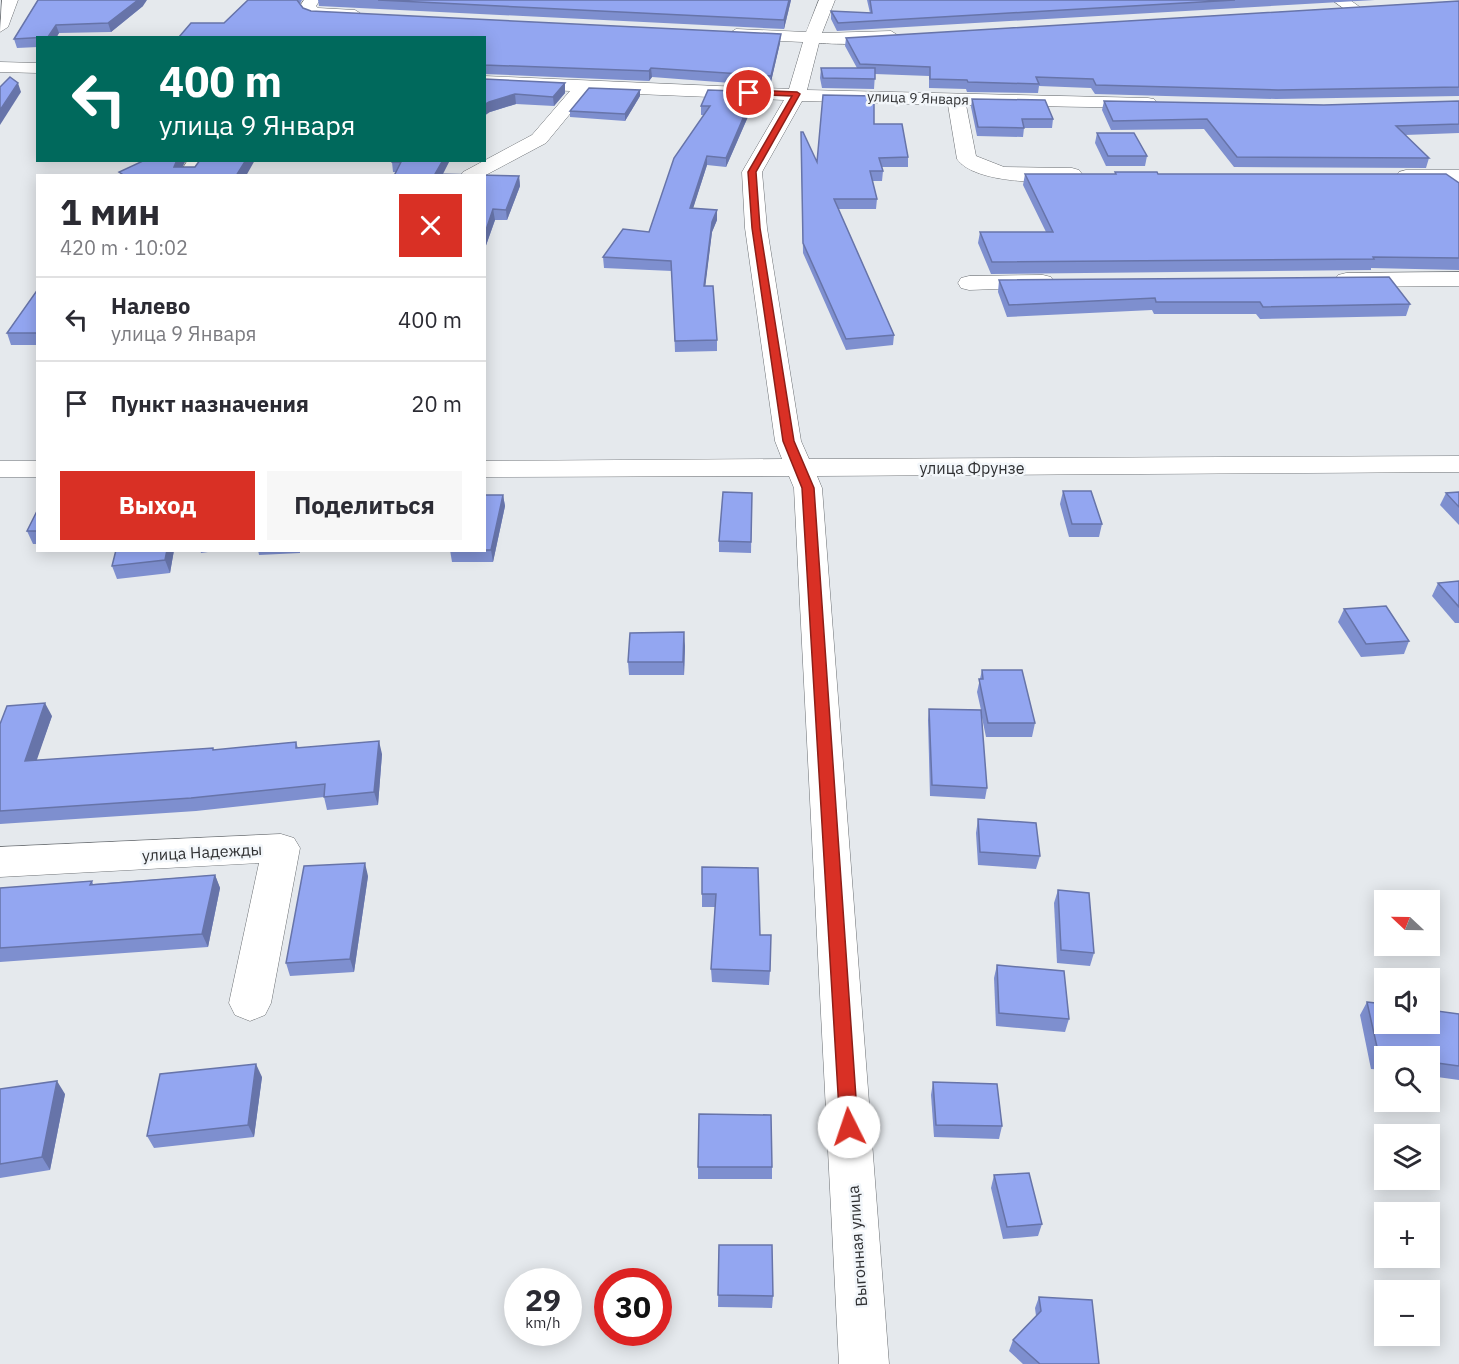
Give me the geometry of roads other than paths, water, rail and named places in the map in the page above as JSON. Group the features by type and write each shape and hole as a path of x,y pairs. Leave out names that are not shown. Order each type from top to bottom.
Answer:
{"street":[{"path":"0,27 10,0"},
{"name":"Выгонная улица","path":"827,0 812,38 797,94 752,172 756,228 789,441 808,488 864,1364"},
{"path":"1335,5 1354,9 1376,7"},
{"path":"313,6 373,16"},
{"path":"1354,9 1381,28"},
{"path":"717,33 844,39 903,35"},
{"path":"0,68 36,68"},
{"name":"улица 9 Января","path":"486,81 584,87 797,94 1172,103"},
{"path":"474,174 540,140 584,87"},
{"path":"956,99 967,159 982,169 1007,174 1090,174"},
{"path":"1388,176 1459,176"},
{"path":"1328,280 1459,279"},
{"path":"969,283 1065,282"},
{"name":"улица Фрунзе","path":"486,469 1459,464"},
{"path":"0,469 36,469"},
{"name":"улица Надежды","path":"0,862 281,848 250,1004"}]}
